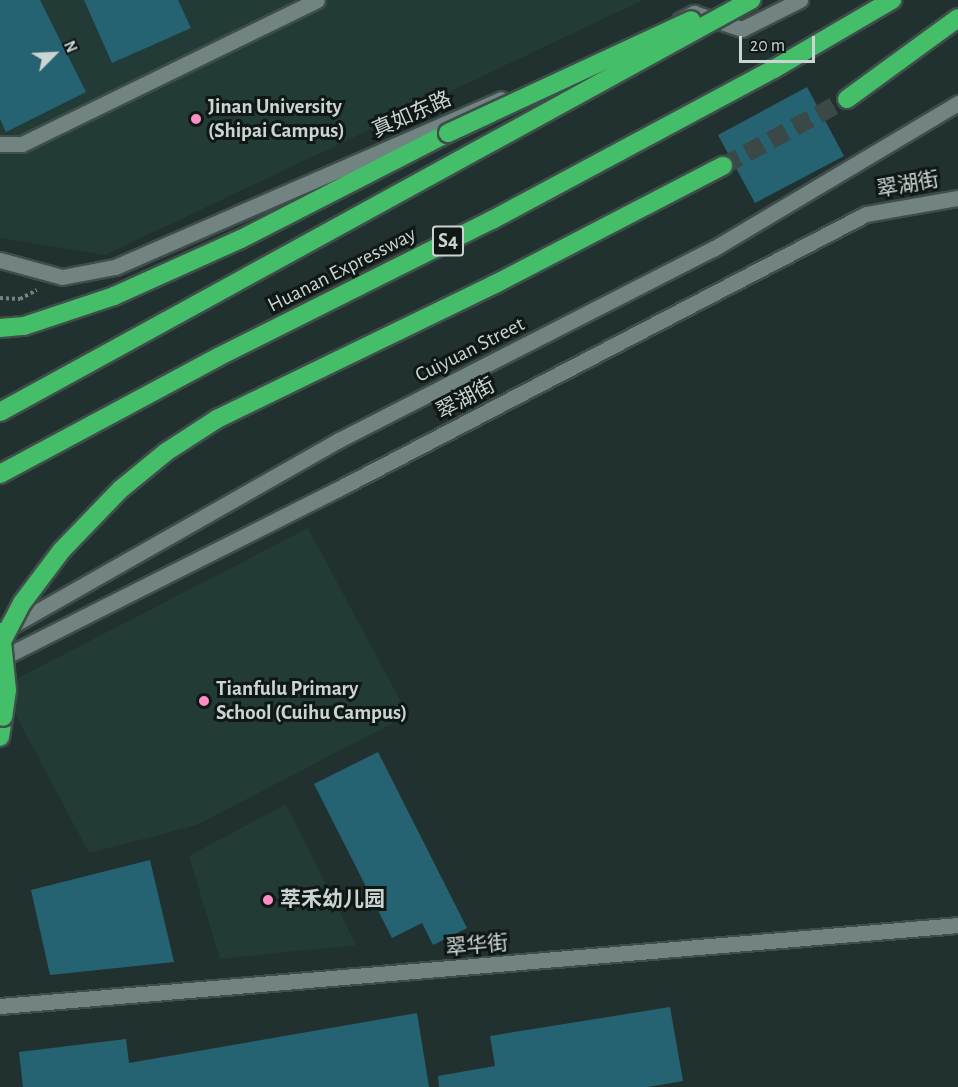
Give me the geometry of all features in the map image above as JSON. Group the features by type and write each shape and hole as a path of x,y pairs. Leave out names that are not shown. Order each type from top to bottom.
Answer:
{"highway":[{"path":"0,328 56,316 114,296 241,239 520,98 733,0"},
{"name":"Huanan Expressway","path":"0,412 751,0"},
{"name":"Huanan Expressway","path":"0,474 218,357 502,214 774,69 892,0"},
{"path":"847,99 958,18"},
{"path":"0,645 21,603 62,550 121,489 166,452 217,419 495,284 723,166"},
{"path":"0,631 7,690 0,737"}],"street":[{"path":"0,144 22,144 317,0"},
{"name":"真如东路","path":"0,260 62,278 115,267 692,7 742,29 800,0"},
{"name":"Cuiyuan Street","path":"0,631 339,440 713,249 958,103"},
{"name":"翠湖街","path":"0,658 327,494 867,213 958,198"},
{"name":"翠华街","path":"0,1006 958,925"}],"shaded area":[{"name":"Jinan University (Shipai Campus)","path":"0,0 643,0 105,255 0,238"},
{"name":"Tianfulu Primary School (Cuihu Campus)","path":"308,528 408,715 197,825 89,853 1,687"},
{"name":"萃禾幼儿园","path":"286,804 356,945 220,959 189,856"}],"building":[{"path":"0,0 40,0 86,92 6,132 0,119"},
{"path":"84,0 178,0 191,28 112,63"},
{"path":"807,87 844,156 755,203 718,135"},
{"path":"378,752 467,928 433,945 422,923 392,938 314,784"},
{"path":"150,860 174,962 50,975 31,890"},
{"path":"670,1007 683,1081 648,1087 439,1087 438,1076 495,1066 490,1036"},
{"path":"417,1013 429,1087 23,1087 19,1052 126,1039 129,1063"}],"tunnel":[{"path":"723,166 847,99"}],"place":[{"name":"Jinan University (Shipai Campus)","path":"196,119"},
{"name":"Tianfulu Primary School (Cuihu Campus)","path":"204,701"},
{"name":"萃禾幼儿园","path":"268,900"}]}
